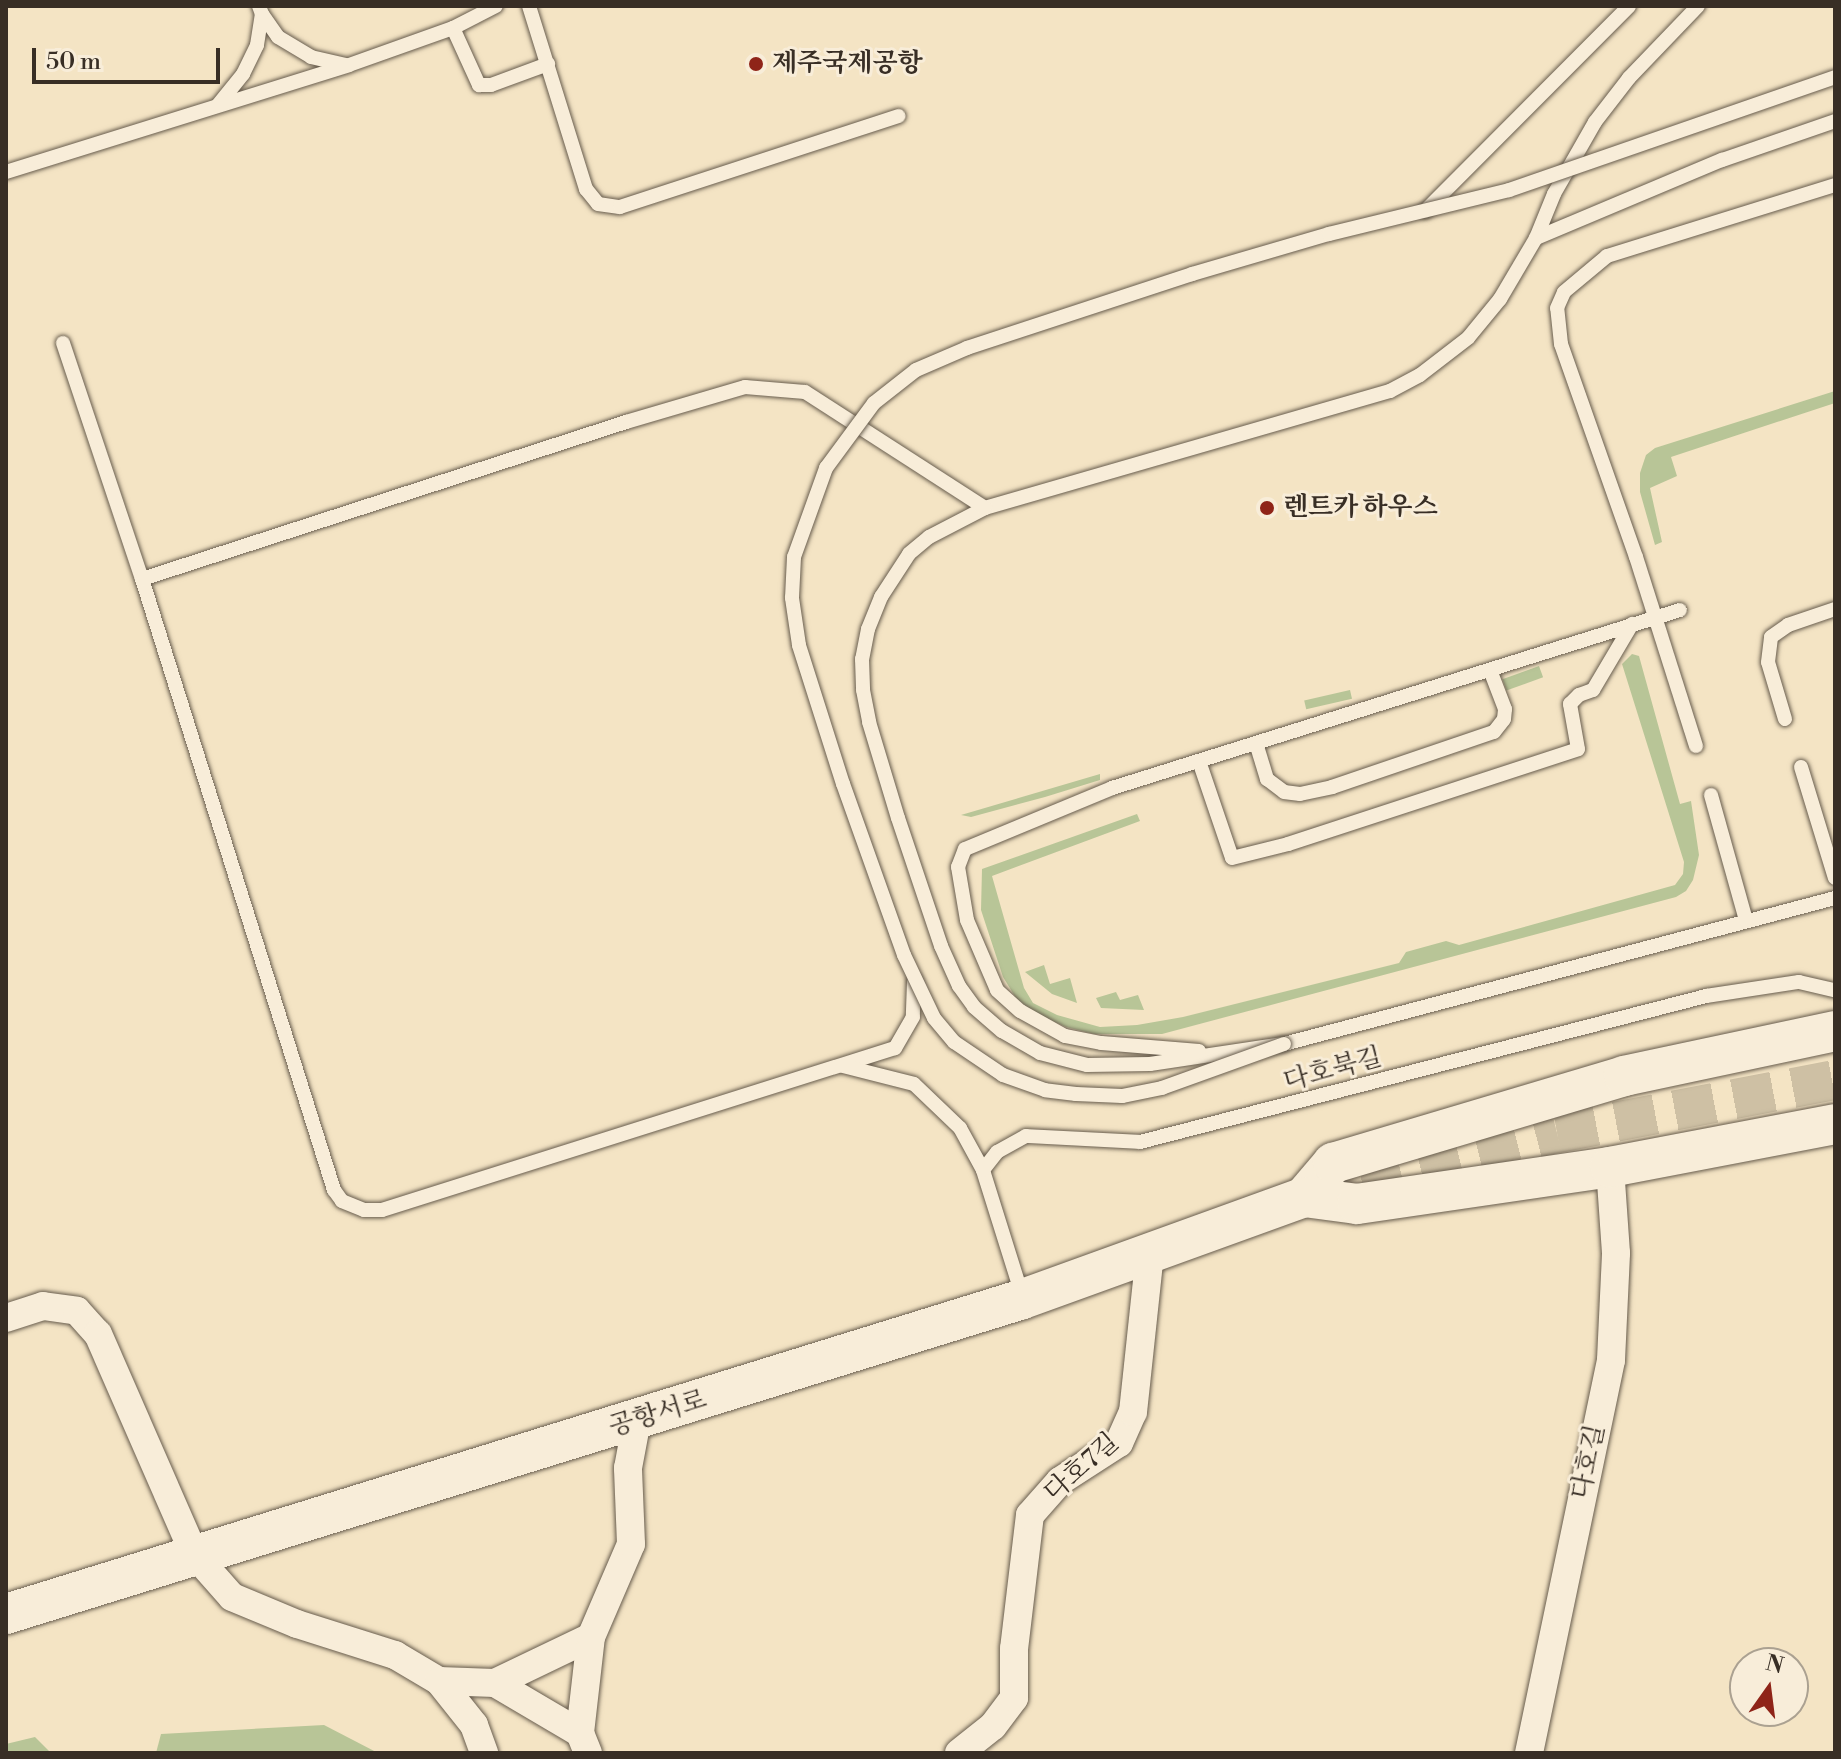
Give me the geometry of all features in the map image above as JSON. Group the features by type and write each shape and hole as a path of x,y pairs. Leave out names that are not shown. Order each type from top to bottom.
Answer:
{"street":[{"path":"1304,1197 1333,1163 1624,1076 1835,1031"},
{"path":"1304,1197 1357,1204 1610,1167 1835,1124"},
{"name":"다호길","path":"1529,1753 1611,1360 1616,1253 1610,1167"},
{"name":"공항서로","path":"6,1614 1023,1299 1304,1197"},
{"name":"다호7길","path":"959,1753 993,1726 1014,1698 1014,1649 1030,1515 1060,1481 1119,1443 1133,1412 1150,1253"},
{"path":"6,1318 43,1306 77,1311 98,1334 194,1554 232,1597 297,1624 395,1655 439,1681 474,1725 484,1753"},
{"path":"584,1743 591,1637 631,1544 628,1468 637,1420"},
{"path":"439,1681 495,1683 591,1637"},
{"path":"495,1683 584,1743"}],"lane":[{"path":"6,172 349,65 453,28 496,6"},
{"path":"529,6 586,189 598,204 620,207 898,116"},
{"path":"1425,211 1629,6"},
{"path":"1284,1044 1150,1064 1087,1065 1040,1053 1002,1031 974,1007 959,986 941,946 869,722 862,659 877,607 902,563 929,537 985,508 1390,391 1420,375 1468,338 1500,299 1536,238 1554,194 1595,122 1629,78 1698,6"},
{"path":"260,10 278,37 311,57 349,65"},
{"path":"218,106 243,74 257,45 260,10"},
{"path":"453,28 479,85 491,85 548,64"},
{"path":"1835,77 1509,190 1329,234 1192,274 929,364 874,403 826,468 794,557 792,598 799,645 843,784 914,982 934,1018 954,1042 1003,1075 1045,1090 1122,1096 1162,1088 1284,1044 1835,898"},
{"path":"1536,238 1722,160 1835,121"},
{"path":"1696,746 1561,344 1556,316 1559,300 1577,279 1607,256 1835,185"},
{"path":"63,343 142,579 334,1190 342,1201 364,1210 382,1210 895,1048 913,1017 914,982"},
{"path":"142,579 626,422 745,387 805,392 985,508"},
{"path":"1785,719 1768,662 1771,637 1788,625 1835,609"},
{"path":"1223,1053 1101,1043 1065,1036 1020,1011 997,990 967,920 959,878 961,857 975,842 1112,788 1680,610"},
{"path":"1199,761 1232,858 1288,844 1578,749 1569,715 1570,704 1579,695 1593,690 1632,624"},
{"path":"1256,743 1267,779 1284,792 1300,794 1332,787 1494,732 1504,719 1505,709 1490,670"},
{"path":"1801,767 1835,878"},
{"path":"1711,795 1746,920"},
{"name":"다호북길","path":"983,1170 997,1152 1026,1136 1140,1142 1706,996 1799,982 1835,990"},
{"path":"842,1066 914,1084 960,1128 983,1170 1023,1299"}],"green space":[{"path":"1835,391 1835,403 1671,457 1677,476 1650,488 1662,542 1655,545 1640,492 1640,473 1646,455 1655,448"},
{"path":"1632,654 1639,656 1680,804 1691,801 1699,855 1693,880 1686,891 1676,897 1162,1034 1094,1034 1066,1027 1035,1013 1016,998 1003,977 981,910 982,869 1137,814 1140,821 992,876 1024,988 1033,1003 1057,1015 1100,1027 1137,1025 1183,1017 1399,963 1406,952 1446,941 1459,945 1675,885 1683,874 1684,862 1622,664"},
{"path":"1539,666 1543,677 1506,691 1502,679"},
{"path":"1350,690 1352,699 1306,709 1304,701"},
{"path":"1100,774 1100,780 1045,797 971,817 961,815"},
{"path":"1044,965 1050,984 1070,978 1077,1003 1052,994 1025,972"},
{"path":"1116,992 1120,1000 1138,995 1144,1010 1101,1008 1096,998"},
{"path":"324,1725 378,1753 156,1753 161,1734"},
{"path":"35,1737 51,1753 6,1753 6,1744"}],"tunnel":[{"path":"1304,1197 1557,1133 1835,1080"}],"place":[{"name":"제주국제공항","path":"756,64"},
{"name":"렌트카 하우스","path":"1267,508"}]}
